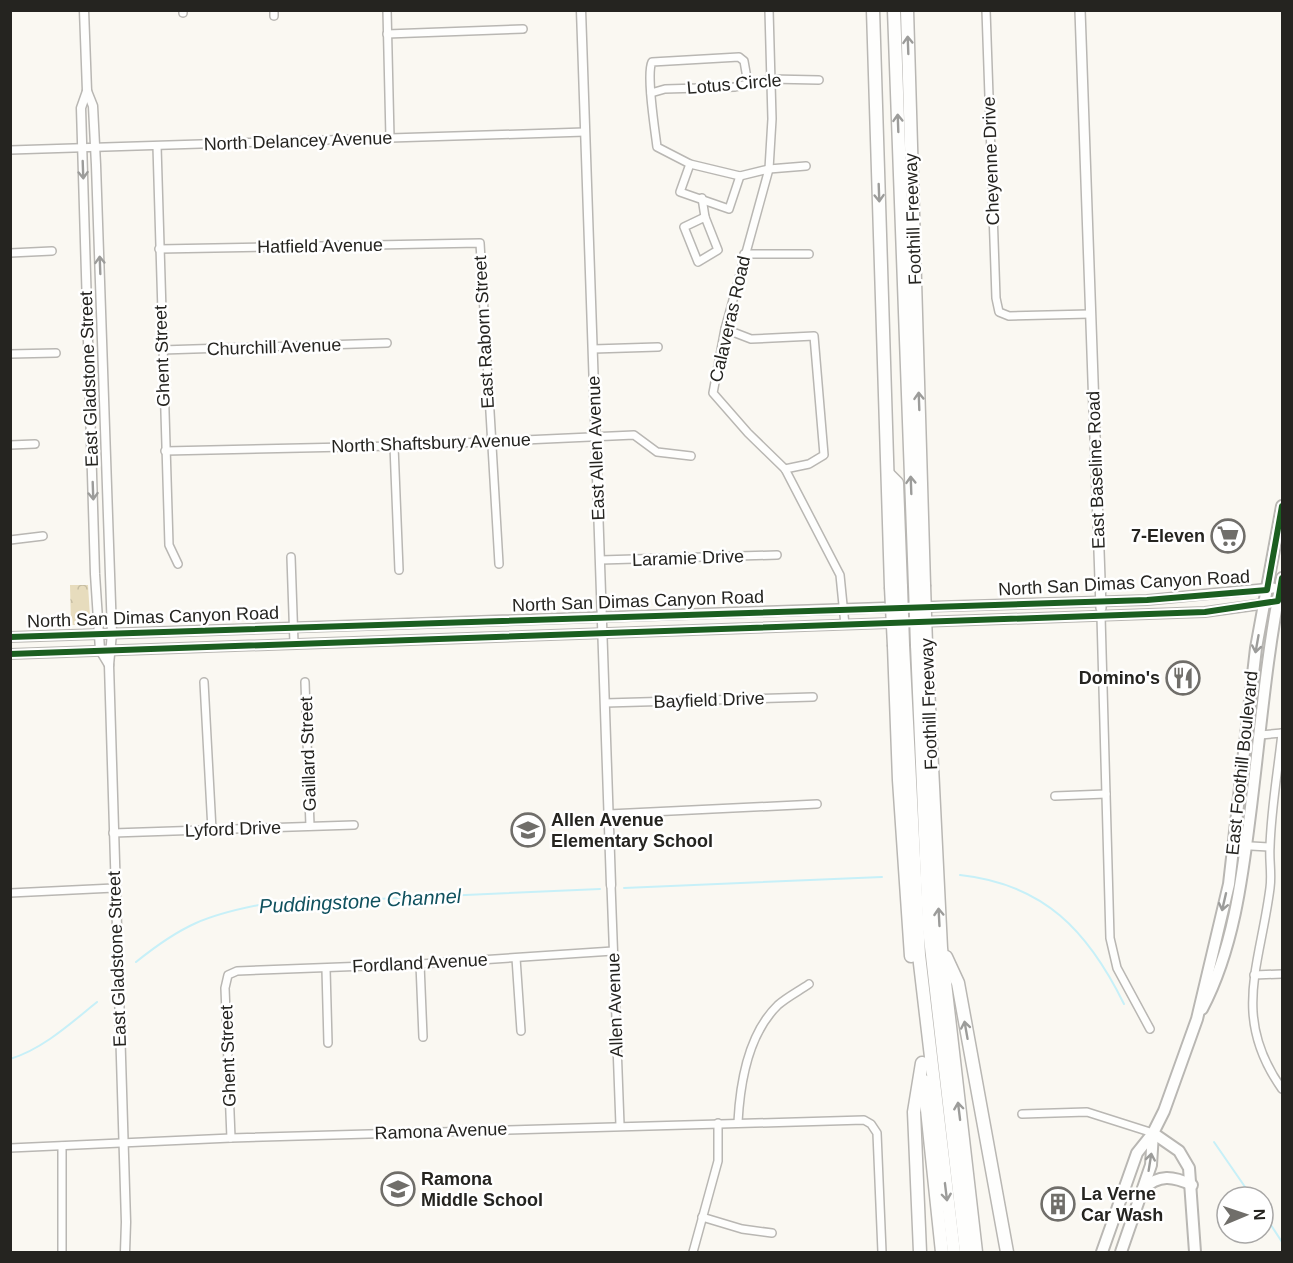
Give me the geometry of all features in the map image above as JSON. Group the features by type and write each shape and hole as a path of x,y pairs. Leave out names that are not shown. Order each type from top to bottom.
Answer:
{"highway":[{"name":"Foothill Freeway","path":"873,10 888,474 896,587 904,776 922,1063 942,1252"},
{"path":"874,30 880,10"},
{"path":"894,10 920,586"},
{"name":"Foothill Freeway","path":"906,10 921,645 930,748 929,827 976,1252"},
{"path":"921,645 921,758 929,827 929,929 940,1042 966,1252"},
{"path":"908,844 954,1252"},
{"path":"941,948 958,983 1007,1252"},
{"path":"920,1252 914,1112 922,1063"}],"main road":[{"name":"East Baseline Road","path":"1080,10 1101,616"},
{"name":"East Foothill Boulevard","path":"1153,1133 1164,1111 1197,1019 1229,884 1248,704 1282,506"},
{"name":"North San Dimas Canyon Road","path":"10,637 1101,602 1191,598 1266,590 1282,583"},
{"name":"East Foothill Boulevard","path":"1197,1019 1215,986 1226,948 1246,846 1282,583"},
{"name":"North San Dimas Canyon Road","path":"10,654 1205,612 1280,601"},
{"path":"1153,1133 1173,1146 1185,1158 1192,1185 1195,1252"},
{"path":"1121,1252 1151,1165 1153,1133"},
{"path":"1102,1252 1137,1153 1153,1133"},
{"path":"1142,1191 1150,1182 1168,1177 1192,1185"}],"street":[{"name":"East Gladstone Street","path":"84,10 87,92 93,106 95,147 112,633 109,665 125,1252"},
{"path":"387,10 390,138"},
{"name":"East Allen Avenue","path":"581,10 611,885"},
{"name":"Calaveras Road","path":"769,10 772,119 769,169 725,329 713,393 748,433 785,469 840,575 845,625"},
{"name":"Cheyenne Drive","path":"986,10 996,298 999,312 1009,316 1090,315"},
{"path":"387,34 523,29"},
{"path":"748,84 744,61 740,57 652,62 649,66 657,147 690,164 740,176 769,169 806,166"},
{"name":"Lotus Circle","path":"651,93 665,89 735,87 770,79 819,80"},
{"name":"East Gladstone Street","path":"87,92 81,108 99,634 100,650 109,665"},
{"name":"North Delancey Avenue","path":"10,150 585,132"},
{"name":"Ghent Street","path":"157,146 169,545 178,564"},
{"path":"690,164 680,192 729,209 740,176"},
{"path":"702,198 705,217 718,250 698,262 684,227 705,217"},
{"name":"Hatfield Avenue","path":"159,249 480,243"},
{"name":"East Raborn Street","path":"480,243 499,564"},
{"path":"10,253 52,251"},
{"path":"744,254 809,254"},
{"path":"725,329 751,339 814,336 824,455 809,464 785,469"},
{"name":"Churchill Avenue","path":"162,350 387,343"},
{"path":"592,349 658,347"},
{"path":"10,354 56,353"},
{"name":"North Shaftsbury Avenue","path":"165,451 394,446 634,435 657,452 692,456"},
{"path":"10,445 34,444"},
{"path":"394,446 399,570"},
{"path":"10,540 43,536"},
{"name":"Laramie Drive","path":"600,560 777,555"},
{"path":"291,557 294,643"},
{"name":"East Baseline Road","path":"1101,616 1112,953 1117,968 1150,1029"},
{"path":"204,682 212,830"},
{"name":"Gaillard Street","path":"305,682 310,826"},
{"name":"Bayfield Drive","path":"605,702 813,697"},
{"path":"1260,735 1282,733 1269,847 1270,887 1254,975 1252,1006 1258,1046 1265,1065 1282,1089"},
{"path":"1055,796 1106,794"},
{"path":"609,814 817,804"},
{"name":"Lyford Drive","path":"113,833 354,825"},
{"path":"1233,845 1269,847"},
{"name":"Allen Avenue","path":"611,885 620,1125"},
{"path":"10,893 114,888"},
{"name":"Fordland Avenue","path":"228,975 237,971 420,964 613,951"},
{"path":"516,958 521,1031"},
{"path":"420,964 423,1037"},
{"path":"326,969 328,1043"},
{"path":"1254,975 1282,974"},
{"name":"Ghent Street","path":"228,975 225,988 231,1138"},
{"path":"738,1122 740,1085 746,1062 761,1030 777,1006 809,984"},
{"path":"1022,1114 1087,1112 1153,1133"},
{"name":"Ramona Avenue","path":"10,1148 231,1138 855,1119 871,1124 877,1133 882,1252"},
{"path":"693,1252 718,1161 718,1123"},
{"path":"62,1146 62,1252"},
{"path":"702,1217 742,1229 772,1233"}],"green space":[{"path":"70,585 88,585 90,617 83,625 71,625"}],"waterway":[{"name":"Puddingstone Channel","path":"960,875 990,880 1016,889 1039,901 1060,916 1095,954 1124,1004"},
{"name":"Puddingstone Channel","path":"624,888 882,877"},
{"name":"Puddingstone Channel","path":"136,962 167,939 196,923 226,912 264,904 600,889"},
{"name":"Puddingstone Channel","path":"10,1059 45,1042 97,1002"},
{"name":"Puddingstone Channel","path":"1214,1142 1244,1185"},
{"name":"Puddingstone Channel","path":"1275,1231 1282,1242"}],"cycle path":[{"path":"10,637 1147,600 1267,590 1282,506"},
{"path":"10,654 1205,612 1278,601 1282,578"}],"place":[{"name":"7-Eleven","path":"1228,536"},
{"name":"Domino's","path":"1183,678"},
{"name":"Allen Avenue Elementary School","path":"528,830"},
{"name":"Ramona Middle School","path":"398,1189"},
{"name":"La Verne Car Wash","path":"1058,1204"}]}
